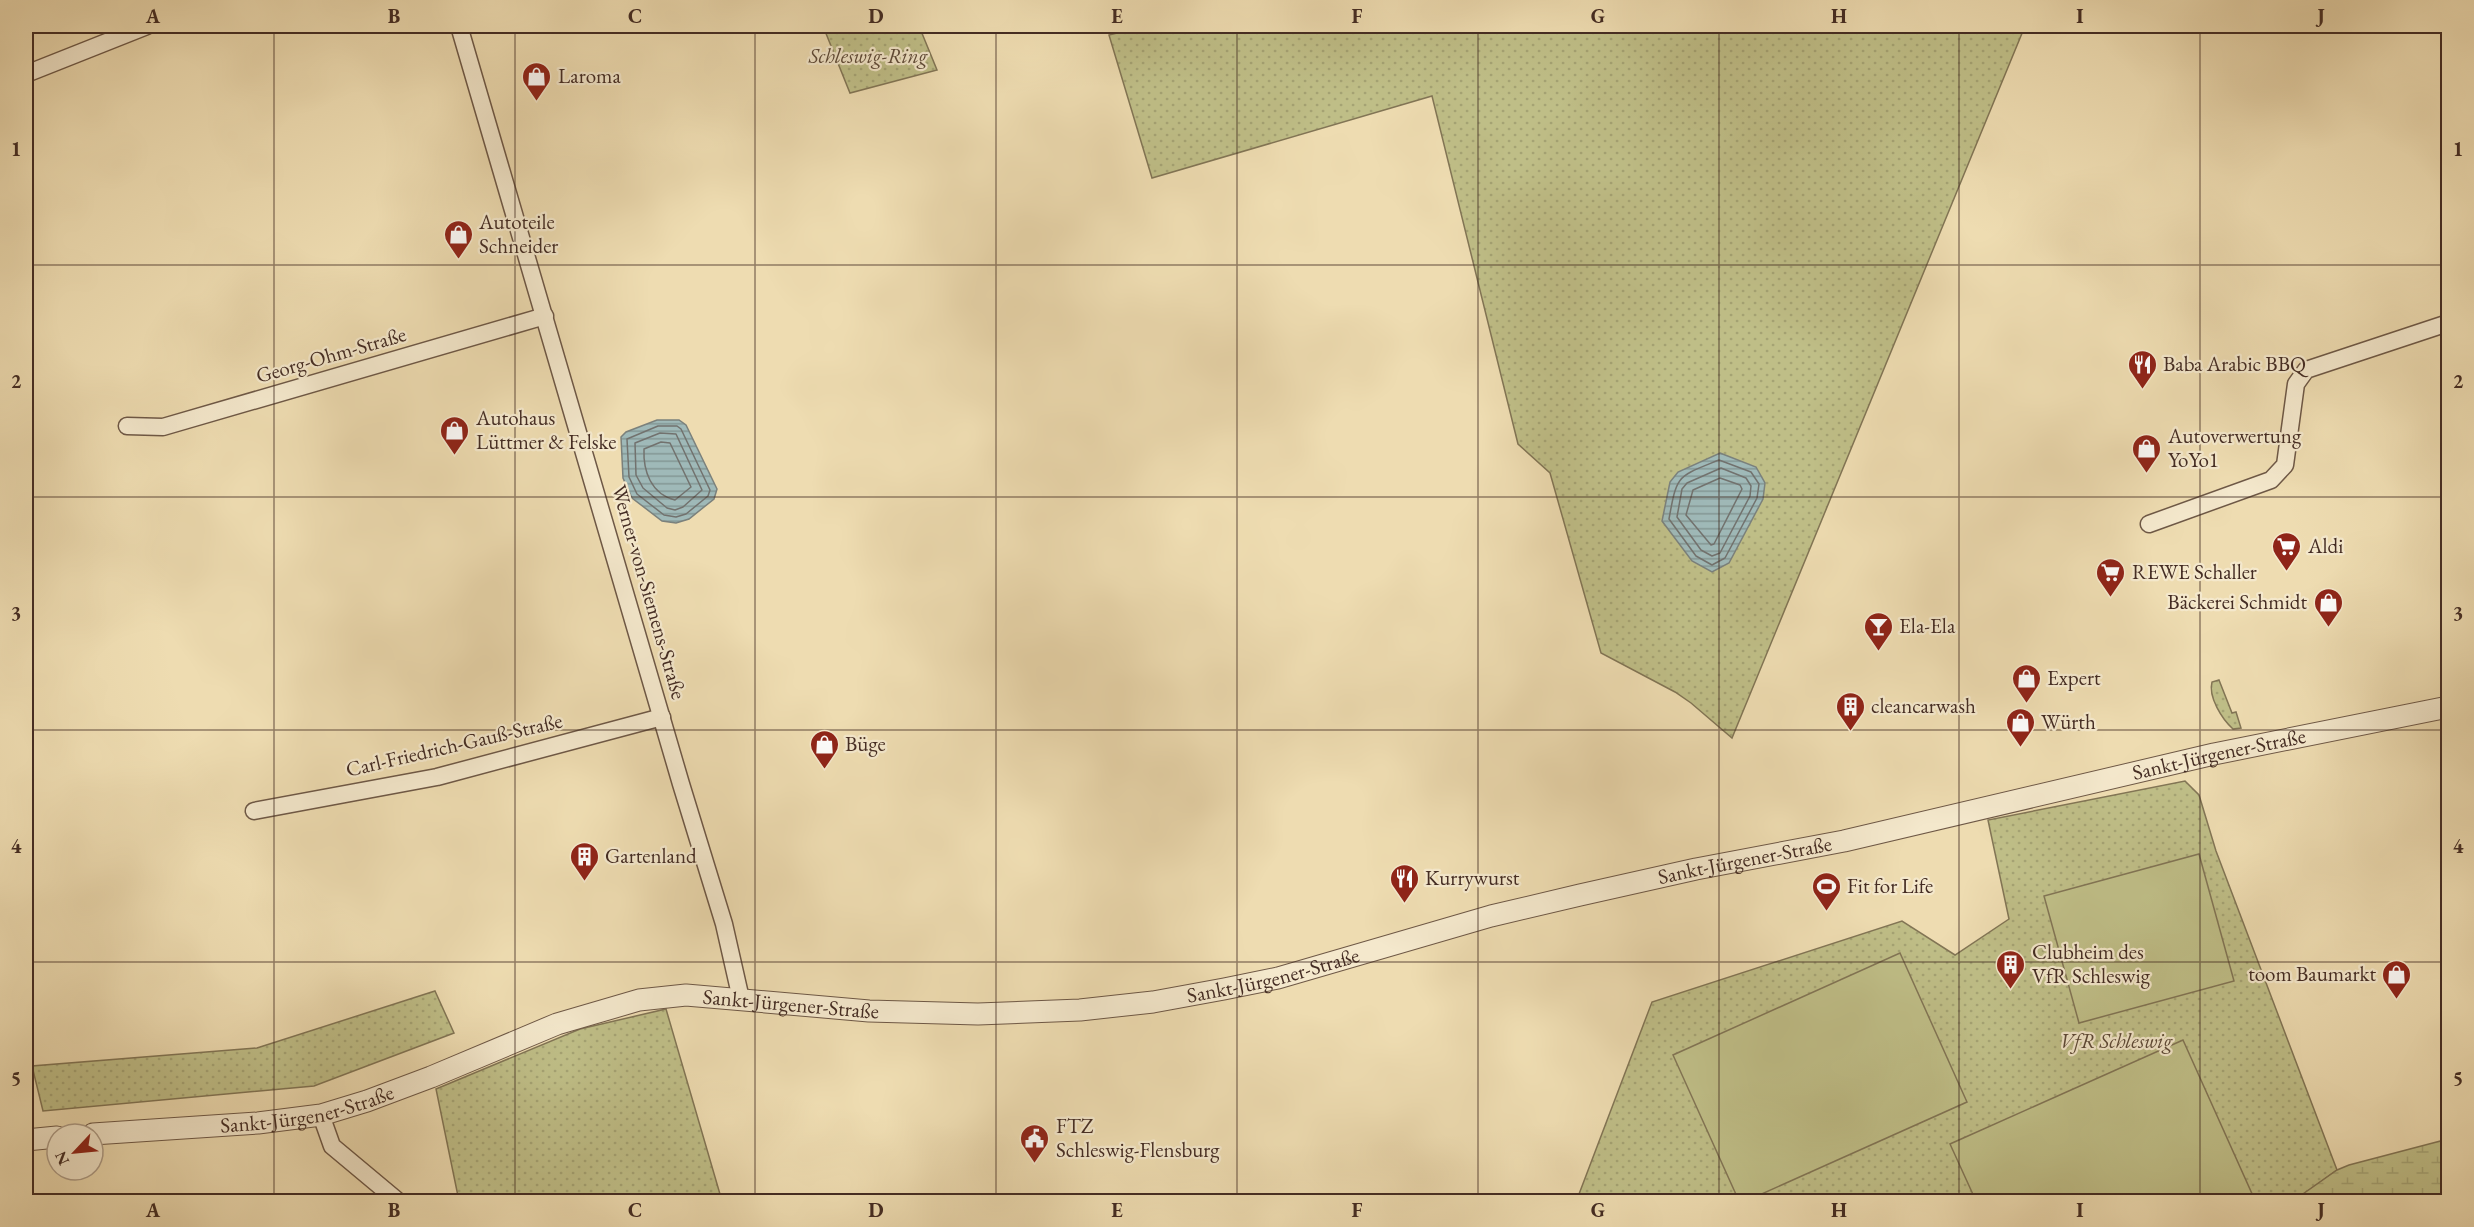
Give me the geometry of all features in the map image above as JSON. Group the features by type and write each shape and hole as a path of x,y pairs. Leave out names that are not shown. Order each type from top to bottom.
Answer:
{"street":[{"path":"26,74 147,26"},
{"name":"Werner-von-Siemens-Straße","path":"459,26 724,924 741,999"},
{"name":"Georg-Ohm-Straße","path":"127,426 163,426 545,316"},
{"path":"2149,524 2271,480 2285,465 2296,384 2306,370 2448,323"},
{"name":"Sankt-Jürgener-Straße","path":"105,1133 258,1123 321,1114 367,1101 557,1024 639,1000 686,995 869,1011 978,1014 1080,1010 1152,1002 1278,978 1491,916 1580,895 1696,869 1844,841 2214,754 2448,707"},
{"name":"Carl-Friedrich-Gauß-Straße","path":"254,812 437,777 662,717"},
{"path":"321,1114 332,1146 399,1202"},
{"path":"26,1140 45,1138"}],"green space":[{"name":"Schleswig-Ring","path":"823,26 919,26 937,70 850,93"},
{"path":"1145,26 2025,26 1732,738 1675,692 1601,653 1550,473 1518,444 1432,96 1152,178 1109,35"},
{"path":"2219,680 2232,713 2236,712 2241,728 2233,729 2217,707 2211,688 2212,682"},
{"name":"VfR Schleswig","path":"2185,781 2199,795 2216,851 2337,1170 2293,1202 1576,1202 1652,1002 1902,921 1955,955 2009,919 1988,820"},
{"path":"2199,854 2234,981 2079,1023 2044,896"},
{"path":"1900,953 1967,1102 1746,1201 1739,1201 1673,1055"},
{"path":"435,991 454,1033 314,1086 43,1111 32,1066 257,1048"},
{"path":"666,1009 722,1201 459,1201 436,1089 580,1029"},
{"path":"2183,1040 2253,1196 2240,1202 1976,1201 1950,1144"},
{"path":"2448,1139 2448,1201 2293,1201 2337,1170 2349,1165"}],"water":[{"path":"657,420 679,420 686,425 717,489 714,499 689,519 676,523 662,521 632,498 623,478 621,437 626,432"},
{"path":"1720,453 1756,467 1765,483 1763,499 1729,563 1712,572 1692,561 1662,521 1670,482 1678,472"}],"waterway":[{"path":"2342,1202 2346,1199 2356,1202"}],"place":[{"name":"Laroma","path":"537,102"},
{"name":"Autoteile Schneider","path":"458,260"},
{"name":"Baba Arabic BBQ","path":"2142,390"},
{"name":"Autohaus Lüttmer & Felske","path":"455,456"},
{"name":"Autoverwertung YoYo1","path":"2147,474"},
{"name":"Aldi","path":"2287,572"},
{"name":"REWE Schaller","path":"2111,598"},
{"name":"Bäckerei Schmidt","path":"2328,628"},
{"name":"Ela-Ela","path":"1878,652"},
{"name":"Expert","path":"2026,704"},
{"name":"cleancarwash","path":"1850,732"},
{"name":"Würth","path":"2020,748"},
{"name":"Büge","path":"824,770"},
{"name":"Gartenland","path":"584,882"},
{"name":"Kurrywurst","path":"1404,904"},
{"name":"Fit for Life","path":"1826,912"},
{"name":"Clubheim des VfR Schleswig","path":"2011,990"},
{"name":"toom Baumarkt","path":"2397,1000"},
{"name":"FTZ Schleswig-Flensburg","path":"1035,1164"}]}
